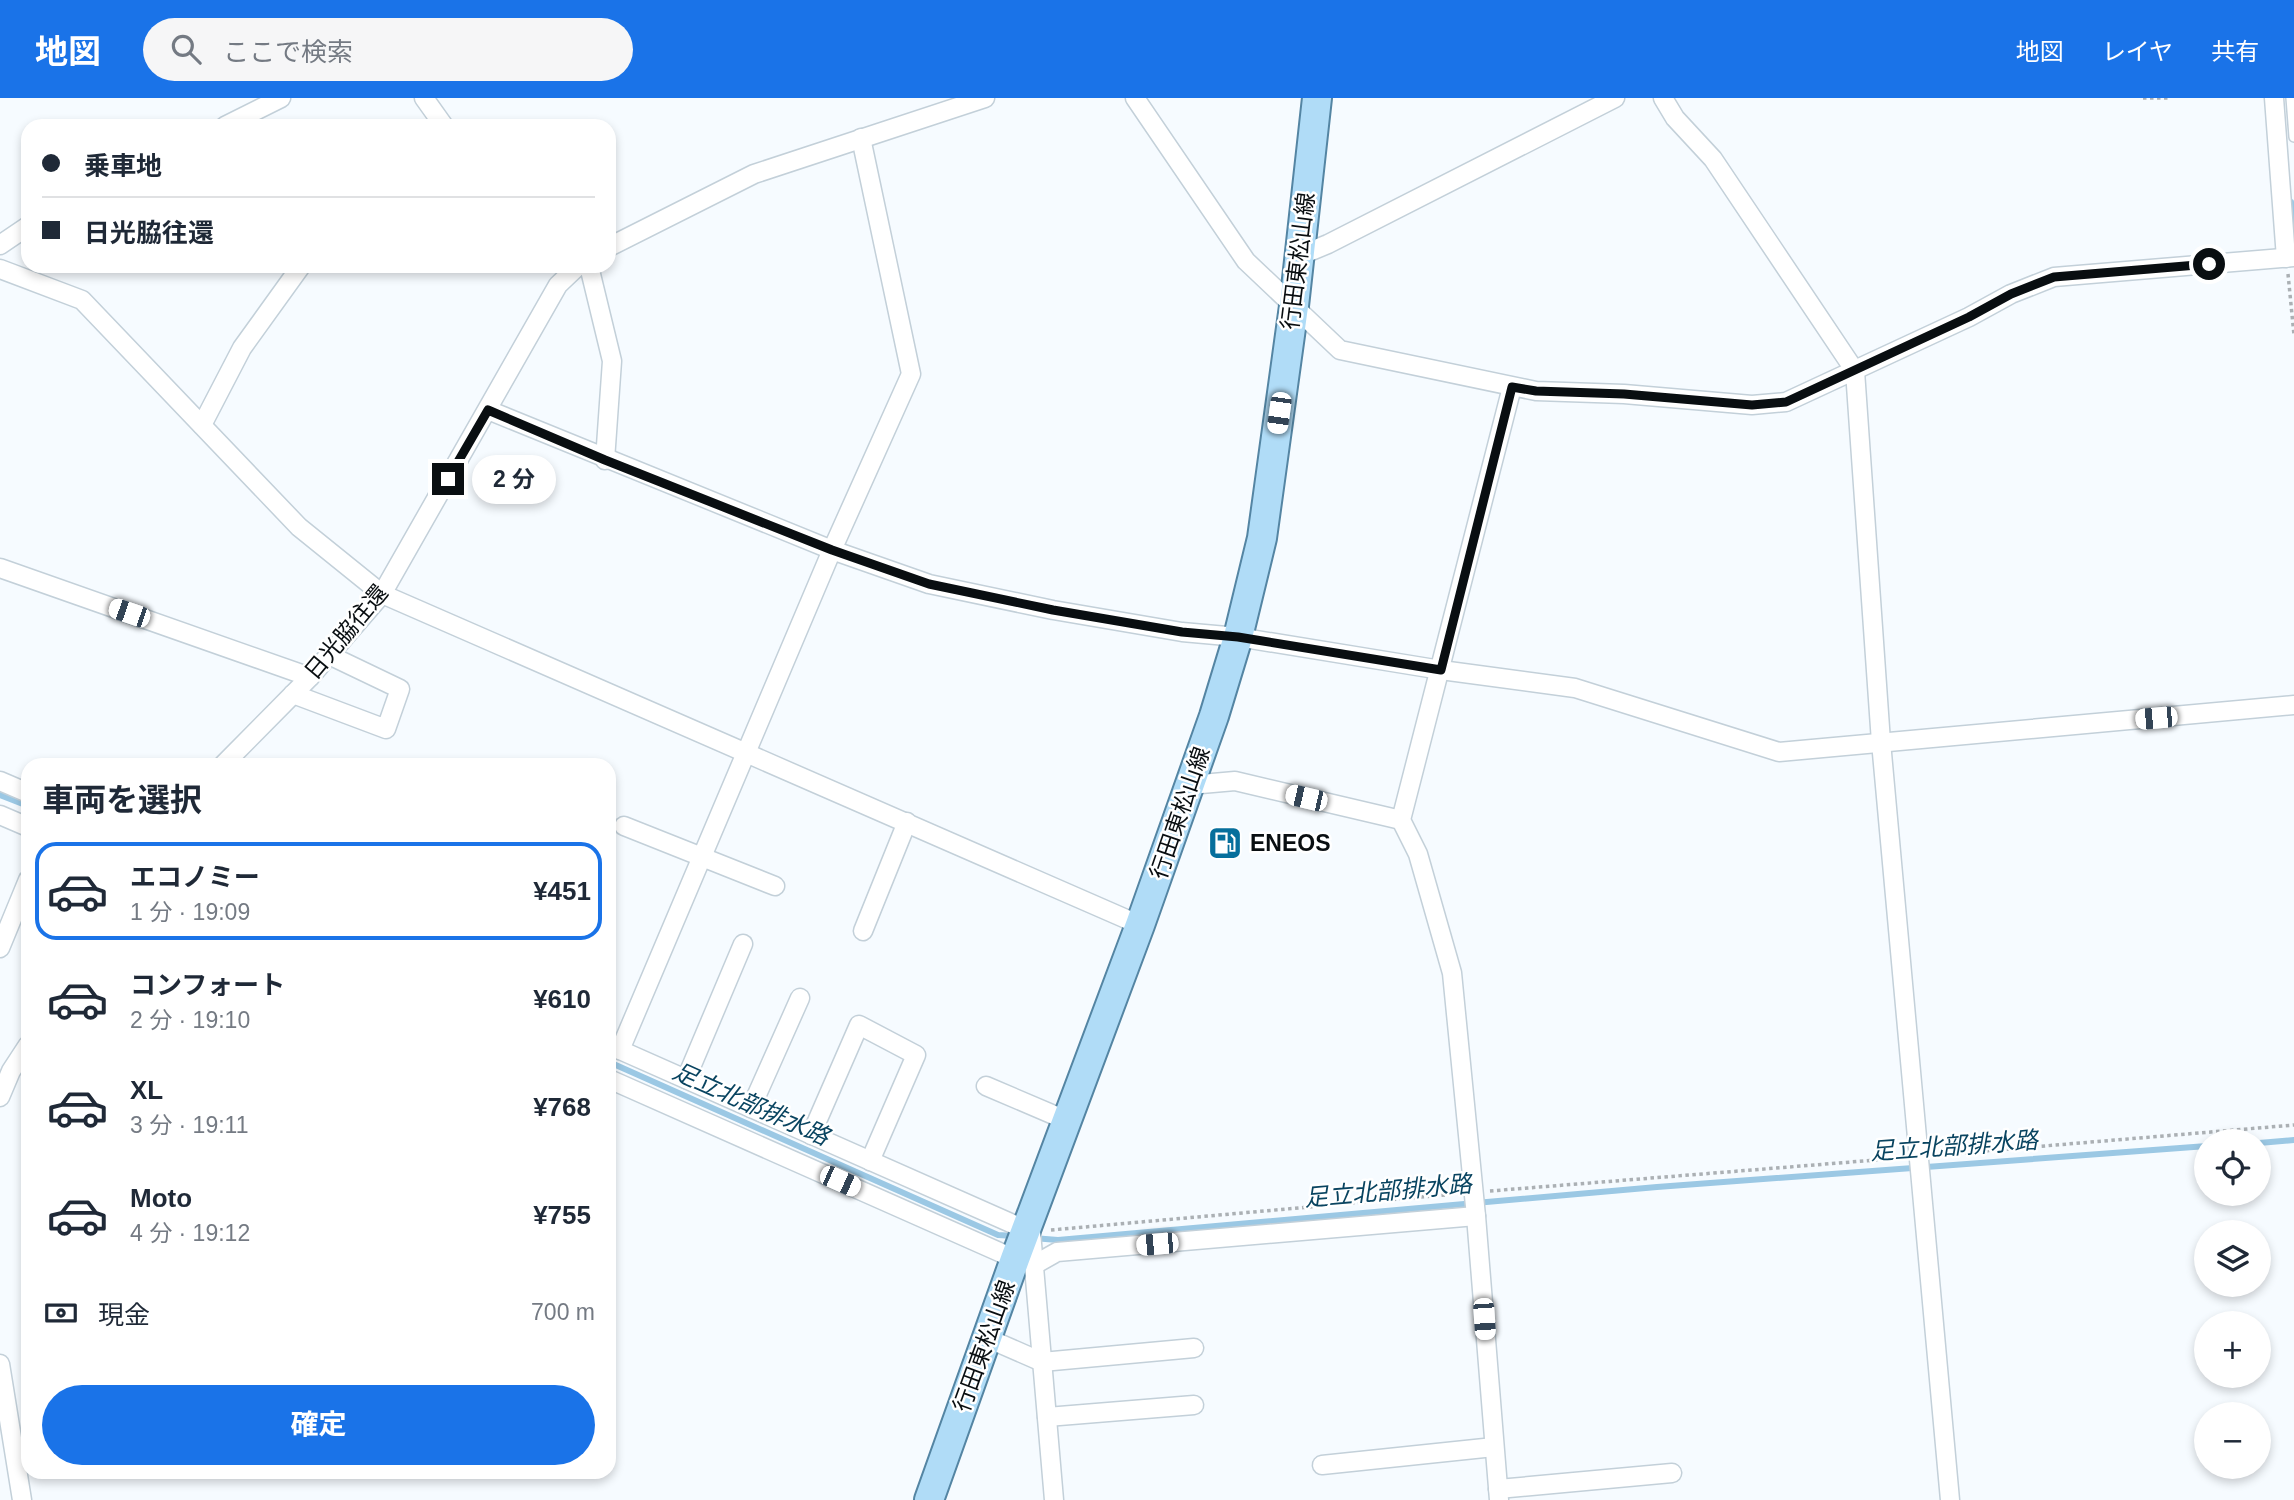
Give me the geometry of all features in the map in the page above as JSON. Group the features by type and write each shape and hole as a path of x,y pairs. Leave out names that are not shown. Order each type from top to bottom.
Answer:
{"main road":[{"name":"行田東松山線","path":"929,1500 987,1338 1025,1262 1029,1232 1190,785 1238,637 1262,538 1294,306 1317,98"}],"street":[{"path":"239,119 281,98"},
{"path":"424,98 434,119"},
{"path":"616,243 754,174 985,98"},
{"path":"1135,98 1245,261 1340,350 1536,391 1624,394 1752,405 1786,402 1969,317 2011,294 2054,277 2290,258 2274,98"},
{"path":"1299,256 1328,244 1615,98"},
{"path":"1663,98 1675,118 1713,159 1855,371 1881,742 1950,1500"},
{"path":"616,1046 911,374 861,138"},
{"path":"0,245 21,231"},
{"path":"0,269 82,300 299,527 382,594 1140,925"},
{"path":"202,425 242,348 296,273"},
{"name":"日光脇往還","path":"230,758 310,677 382,594 558,285 571,273"},
{"path":"579,273 612,361 605,460"},
{"path":"1512,387 1401,820 1418,855 1452,973 1476,1216 1498,1495 1672,1473"},
{"path":"488,410 605,460 832,550 942,586 1053,610 1169,630 1238,637 1441,670 1574,688 1779,752 2294,705"},
{"path":"0,568 310,677"},
{"path":"293,694 386,729 400,689 329,655"},
{"path":"0,781 21,790"},
{"path":"1190,785 1235,781 1401,820"},
{"path":"0,815 21,824"},
{"path":"863,931 907,822"},
{"path":"624,826 775,886"},
{"path":"0,948 21,897"},
{"path":"686,1079 743,944"},
{"path":"751,1108 800,998"},
{"path":"811,1135 859,1025 916,1055 870,1161"},
{"path":"616,1048 1029,1232"},
{"path":"0,1097 21,1056"},
{"path":"616,1082 1025,1262 1057,1252 1476,1216"},
{"path":"986,1086 1068,1121"},
{"path":"1025,1262 1042,1362 1054,1500"},
{"path":"987,1338 1042,1362 1195,1348"},
{"path":"0,1364 22,1500"},
{"path":"1047,1417 1194,1405"},
{"path":"1322,1465 1494,1447"}],"lane":[{"path":"2291,98 2294,137"}],"path":[{"path":"2143,98 2168,98"},
{"path":"2290,258 2294,335"},
{"path":"1029,1232 1473,1192 2294,1125"}],"waterway":[{"name":"足立北部排水路","path":"2291,202 2294,242"},
{"name":"足立北部排水路","path":"0,795 21,803"},
{"name":"足立北部排水路","path":"616,1065 998,1235 1015,1236"},
{"name":"足立北部排水路","path":"2271,1142 2294,1140"},
{"name":"足立北部排水路","path":"1033,1238 1058,1240 1657,1187 2194,1147"}],"place":[{"name":"ENEOS","path":"1225,843"}],"route":[{"path":"448,479 488,410 605,460 832,550 929,584 1053,610 1182,632 1238,637 1441,670 1512,387 1536,391 1624,394 1696,402 1752,405 1786,402 1969,317 2011,294 2054,277 2209,264"}]}
